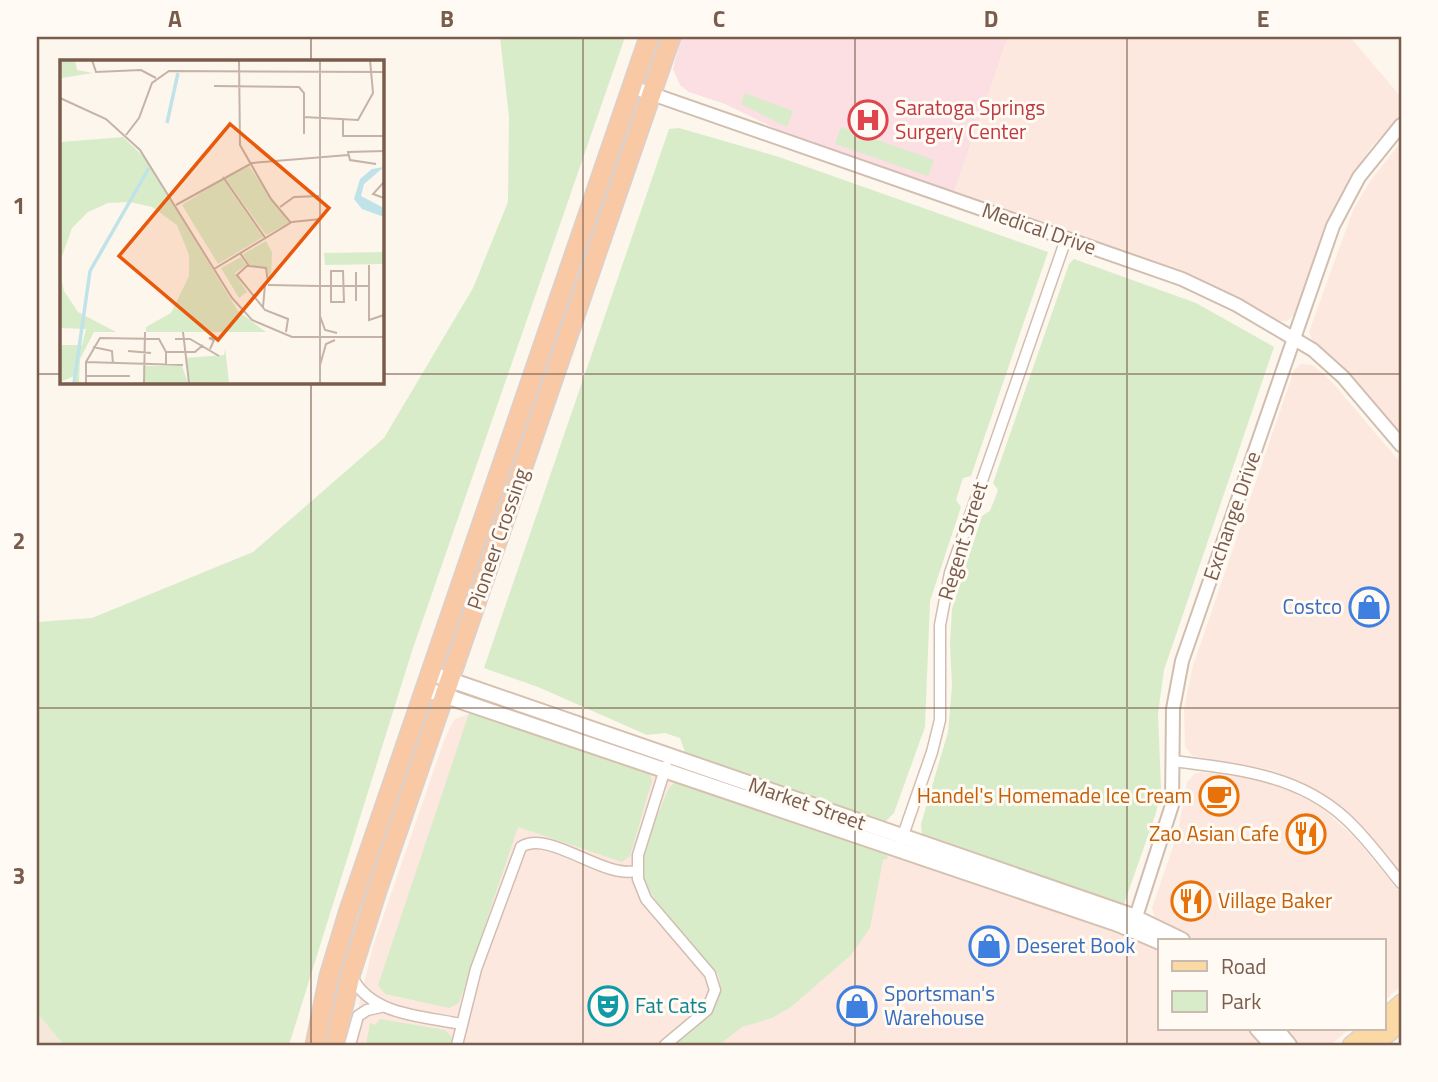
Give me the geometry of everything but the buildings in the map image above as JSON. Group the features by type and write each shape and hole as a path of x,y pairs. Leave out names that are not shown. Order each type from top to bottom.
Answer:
{"highway":[{"name":"Pioneer Crossing","path":"315,1045 341,934 649,37"},
{"name":"Pioneer Crossing","path":"335,1045 351,974 671,37"}],"main road":[{"name":"Market Street","path":"427,681 1179,939"},
{"name":"Market Street","path":"1134,924 1158,941"},
{"path":"1386,1016 1401,1003"},
{"path":"1375,1045 1401,1023"},
{"path":"1259,1030 1272,1045"},
{"path":"1277,1030 1289,1045"},
{"path":"1351,1045 1370,1030"}],"street":[{"name":"Medical Drive","path":"632,87 1199,286 1294,338 1336,370 1401,445"},
{"name":"Exchange Drive","path":"1134,924 1170,816 1174,761 1173,709 1182,661 1340,209 1368,164 1401,125"},
{"name":"Regent Street","path":"901,843 940,720 940,625 950,573 1066,239"},
{"path":"1174,761 1258,774 1306,791 1352,825 1401,883"},
{"path":"665,1045 711,1005 715,984 710,974 646,899 636,871 638,855 667,763"},
{"path":"457,1045 476,969 521,847 537,842 621,872 636,871"},
{"path":"351,974 366,997 381,1007 461,1024"},
{"path":"350,1045 358,1016 367,1010 381,1007"}],"shaded area":[{"name":"Saratoga Springs Surgery Center","path":"681,37 1008,37 954,192 789,135 725,104 689,92 680,85 673,69"},
{"path":"1008,37 1350,37 1401,97 1401,115 1372,146 1353,174 1326,226 1295,314 1287,321 1280,321 1179,270 954,192"},
{"path":"1401,142 1401,433 1348,371 1312,340 1309,332 1353,210 1371,180"},
{"path":"1301,364 1313,365 1332,382 1401,463 1401,873 1350,815 1320,792 1271,770 1193,756 1185,747 1184,709 1192,669 1294,370"},
{"path":"471,713 1115,929 1158,947 1158,1030 1248,1030 1260,1045 353,1045 373,946 445,738 454,720"},
{"path":"1202,772 1251,778 1288,789 1322,808 1354,837 1401,893 1401,986 1386,999 1386,939 1192,939 1155,919 1152,908 1178,832 1187,782 1194,774"},
{"path":"37,1013 64,1045 37,1045"},
{"path":"1285,1030 1349,1030 1330,1045 1297,1045"}],"green space":[{"path":"500,37 625,37 412,651 289,1045 64,1045 37,1013 37,622 92,618 253,552 384,438 473,288 508,202 509,117"},
{"path":"745,93 793,111 787,127 741,104"},
{"path":"841,127 934,160 928,176 835,144"},
{"path":"679,128 776,156 1048,252 971,476 963,478 956,500 961,507 930,601 925,727 894,813 884,823 686,755 680,738 665,733 647,735 538,687 484,668 669,129"},
{"path":"1074,259 1196,303 1274,347 1164,670 1158,713 1161,788 1156,813 1124,904 922,836 921,824 948,732 952,686 952,609 982,516 990,511 998,490 993,483 1069,264"},
{"path":"469,713 649,770 652,781 630,856 622,862 518,827 459,1003 449,1008 385,994 378,985"},
{"path":"679,780 884,850 888,858 883,860 870,928 851,955 791,1007 772,1018 742,1027 719,1045 671,1045 707,1015 719,996 720,986 718,974 664,911 646,884 643,874 648,837 668,791"},
{"path":"380,1019 445,1030 452,1037 451,1045 366,1045 370,1023 375,1025"}],"place":[{"name":"Saratoga Springs Surgery Center","path":"868,120"},
{"name":"Costco","path":"1369,607"},
{"name":"Handel's Homemade Ice Cream","path":"1219,796"},
{"name":"Zao Asian Cafe","path":"1306,834"},
{"name":"Village Baker","path":"1191,901"},
{"name":"Deseret Book","path":"989,946"},
{"name":"Fat Cats","path":"608,1006"},
{"name":"Sportsman's Warehouse","path":"857,1006"}]}
